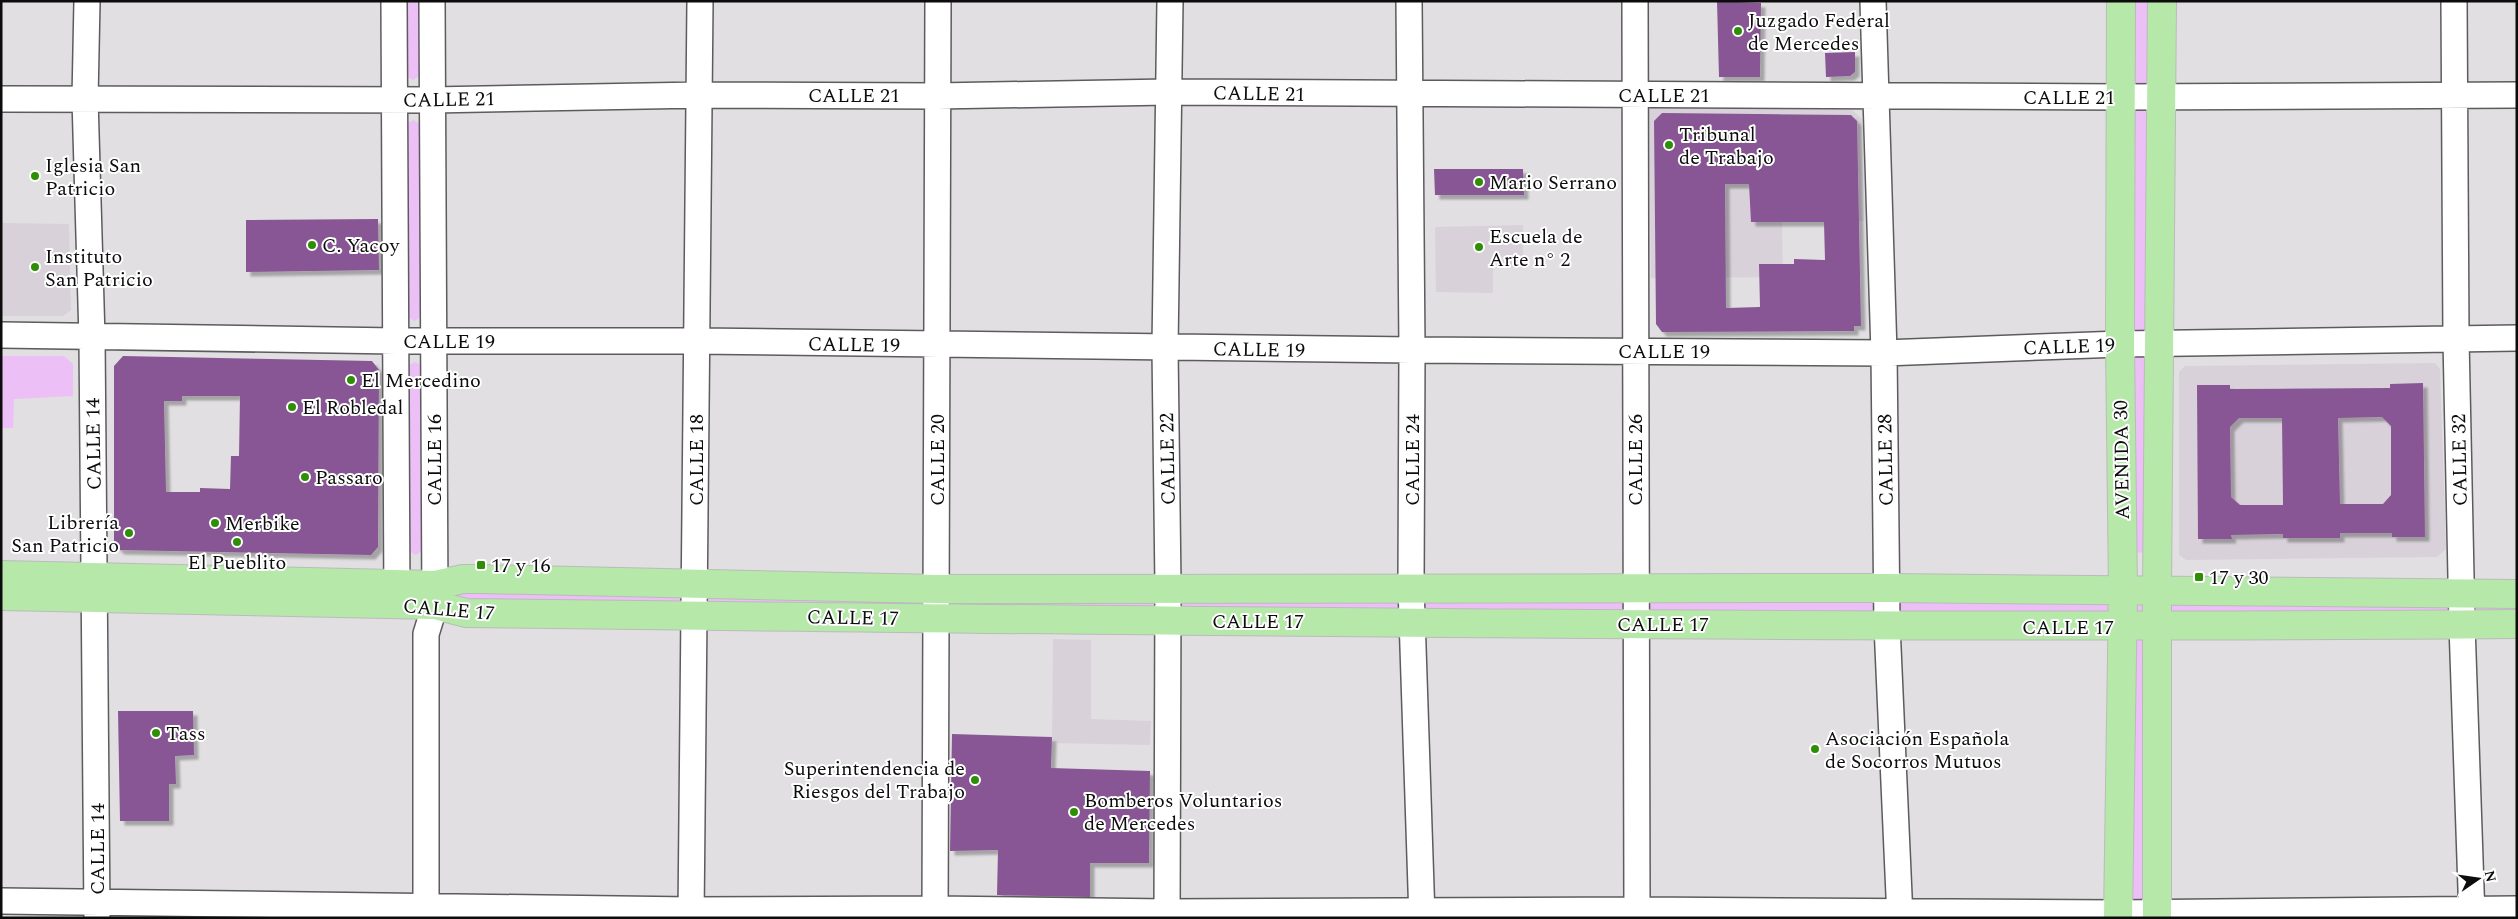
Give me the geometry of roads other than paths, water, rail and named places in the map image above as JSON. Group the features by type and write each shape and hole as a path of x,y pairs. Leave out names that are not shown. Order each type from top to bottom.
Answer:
{"main road":[{"name":"AVENIDA 30","path":"2118,916 2123,590 2120,344 2121,1"},
{"name":"AVENIDA 30","path":"2157,914 2158,344 2163,97 2162,1"},
{"name":"CALLE 17","path":"1,575 95,586 435,595 466,613 1168,621 2121,627 2517,624"},
{"name":"CALLE 17","path":"435,595 464,580 938,588 1887,588 2517,594"},
{"name":"CALLE 17","path":"1,596 95,586"}],"street":[{"name":"CALLE 14","path":"87,1 85,99 92,338 97,909"},
{"name":"CALLE 16","path":"394,1 397,594"},
{"name":"CALLE 16","path":"426,912 426,634 435,595 432,1"},
{"name":"CALLE 18","path":"691,914 696,583 700,1"},
{"name":"CALLE 20","path":"935,913 938,618 936,345 938,1"},
{"name":"CALLE 22","path":"1167,915 1168,587 1165,348 1170,1"},
{"name":"CALLE 24","path":"1409,1 1412,350 1411,587 1422,914"},
{"name":"CALLE 26","path":"1635,1 1637,914"},
{"name":"CALLE 28","path":"1873,1 1884,353 1887,625 1900,914"},
{"name":"CALLE 32","path":"2454,1 2456,339 2463,594 2462,625 2472,914"},
{"name":"CALLE 21","path":"1,99 432,100 700,95 938,96 1168,92 1409,95 2122,97 2517,95"},
{"name":"CALLE 19","path":"1,335 92,338 396,341 697,341 1165,348 1884,353 2120,344 2517,338"},
{"path":"1,901 97,909 691,914 1900,914 2118,916 2157,914 2472,914 2517,909"}],"place":[{"name":"Juzgado Federal de Mercedes","path":"1738,31"},
{"name":"Tribunal de Trabajo","path":"1669,145"},
{"name":"Iglesia San Patricio","path":"35,176"},
{"name":"Mario Serrano","path":"1479,182"},
{"name":"C. Yacoy","path":"312,245"},
{"name":"Escuela de Arte n° 2","path":"1479,247"},
{"name":"Instituto San Patricio","path":"35,267"},
{"name":"El Mercedino","path":"351,380"},
{"name":"El Robledal","path":"292,407"},
{"name":"Passaro","path":"305,477"},
{"name":"Merbike","path":"215,523"},
{"name":"Librería San Patricio","path":"129,533"},
{"name":"El Pueblito","path":"237,542"},
{"name":"17 y 16","path":"481,565"},
{"name":"17 y 30","path":"2199,577"},
{"name":"Tass","path":"156,733"},
{"name":"Asociación Española de Socorros Mutuos","path":"1815,749"},
{"name":"Superintendencia de Riesgos del Trabajo","path":"975,780"},
{"name":"Bomberos Voluntarios de Mercedes","path":"1074,812"}]}
